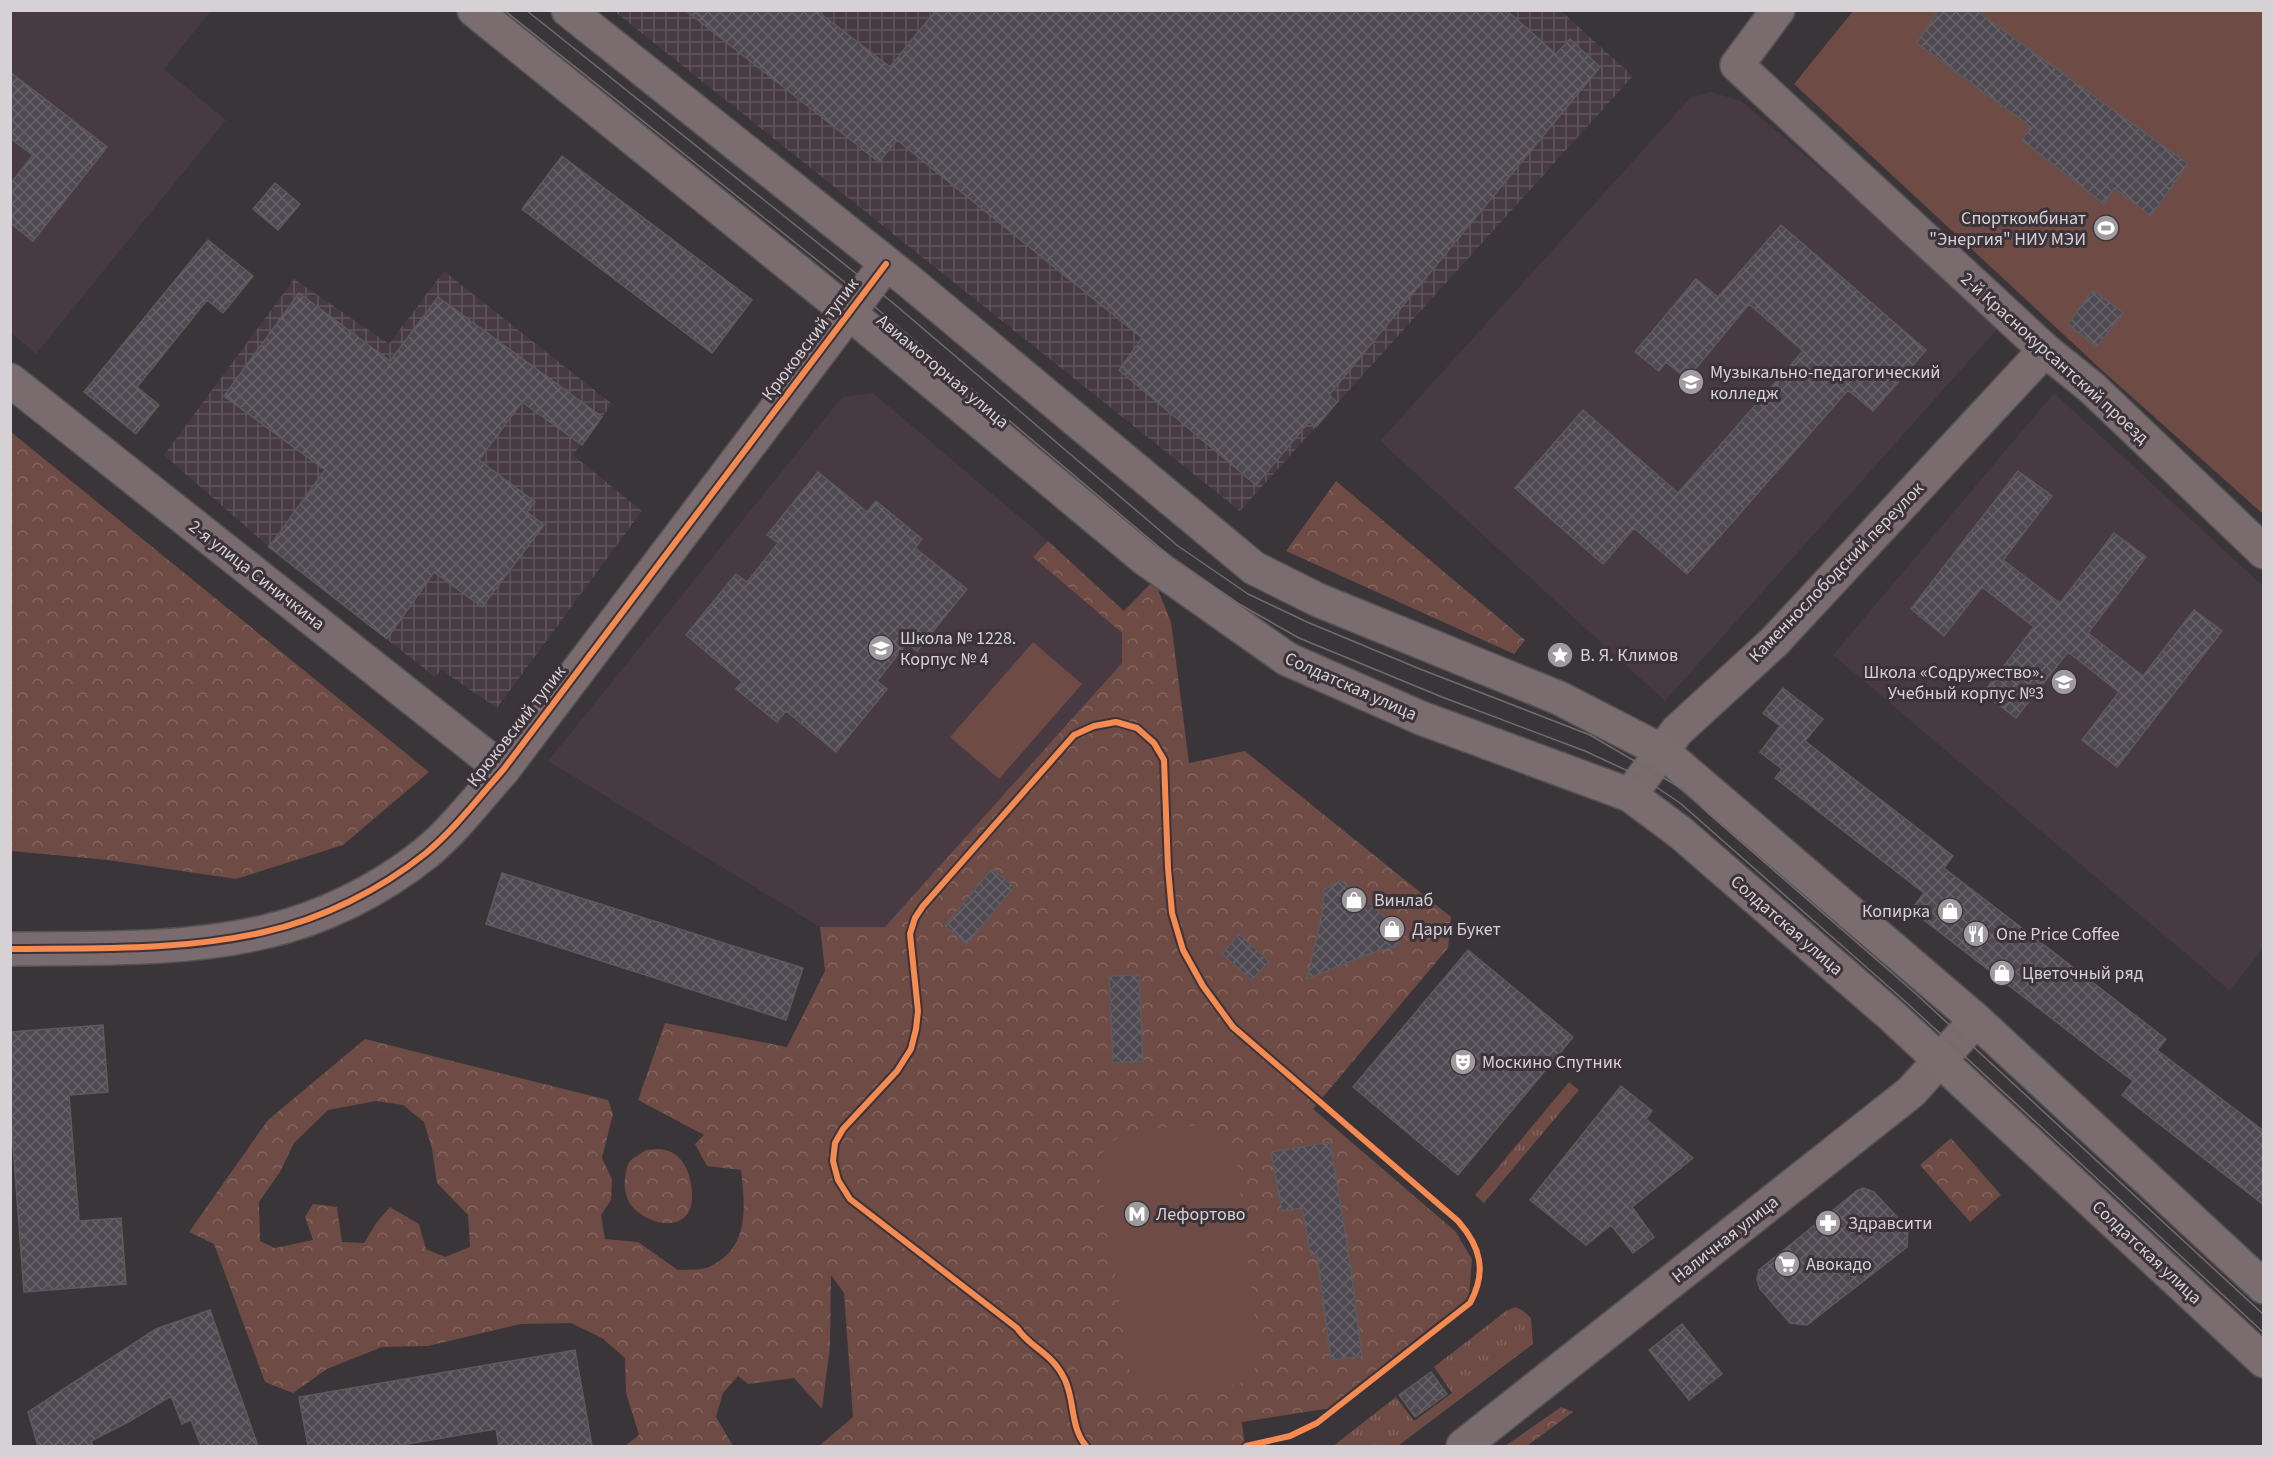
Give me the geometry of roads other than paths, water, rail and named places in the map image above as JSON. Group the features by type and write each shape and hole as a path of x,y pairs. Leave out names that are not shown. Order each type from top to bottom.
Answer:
{"main road":[{"name":"Авиамоторная улица","path":"474,10 848,312 1144,558 1227,618"},
{"path":"568,10 886,264 1254,568 1318,600 1559,698 1662,751 1976,1020 2264,1287"},
{"name":"Солдатская улица","path":"1227,618 1287,659 1421,718 1630,795 1681,832 1940,1060 2264,1361"}],"street":[{"name":"2-й Краснокурсантский проезд","path":"1778,10 1737,65 2045,350 2092,388 2264,552"},
{"name":"Крюковский тупик","path":"10,948 115,948 197,942 264,932 326,912 378,886 426,853 463,817 503,770 886,264"},
{"name":"Каменнослободский переулок","path":"1630,795 1677,731 1774,642 2045,350"},
{"name":"2-я улица Синичкина","path":"10,380 503,770"},
{"name":"Наличная улица","path":"1463,1446 1911,1092 1976,1020"}],"tram line":[{"path":"504,10 862,296 1173,559 1241,605 1299,638 1442,697 1585,751 1643,778 1680,803 1907,1003 2264,1333"},
{"path":"526,10 893,303 1178,546 1248,594 1307,622 1420,669 1590,735 1686,791 1709,814 1916,994 2264,1315"}],"place":[{"name":"Спорткомбинат \"Энергия\" НИУ МЭИ","path":"2106,228"},
{"name":"Музыкально-педагогический колледж","path":"1691,382"},
{"name":"Школа № 1228. Корпус № 4","path":"881,648"},
{"name":"В. Я. Климов","path":"1560,655"},
{"name":"Школа «Содружество». Учебный корпус №3","path":"2064,682"},
{"name":"Винлаб","path":"1354,900"},
{"name":"Копирка","path":"1950,911"},
{"name":"Дари Букет","path":"1392,929"},
{"name":"One Price Coffee","path":"1976,934"},
{"name":"Цветочный ряд","path":"2002,973"},
{"name":"Москино Спутник","path":"1463,1062"},
{"name":"Лефортово","path":"1137,1214"},
{"name":"Здравсити","path":"1828,1223"},
{"name":"Авокадо","path":"1787,1264"}]}
